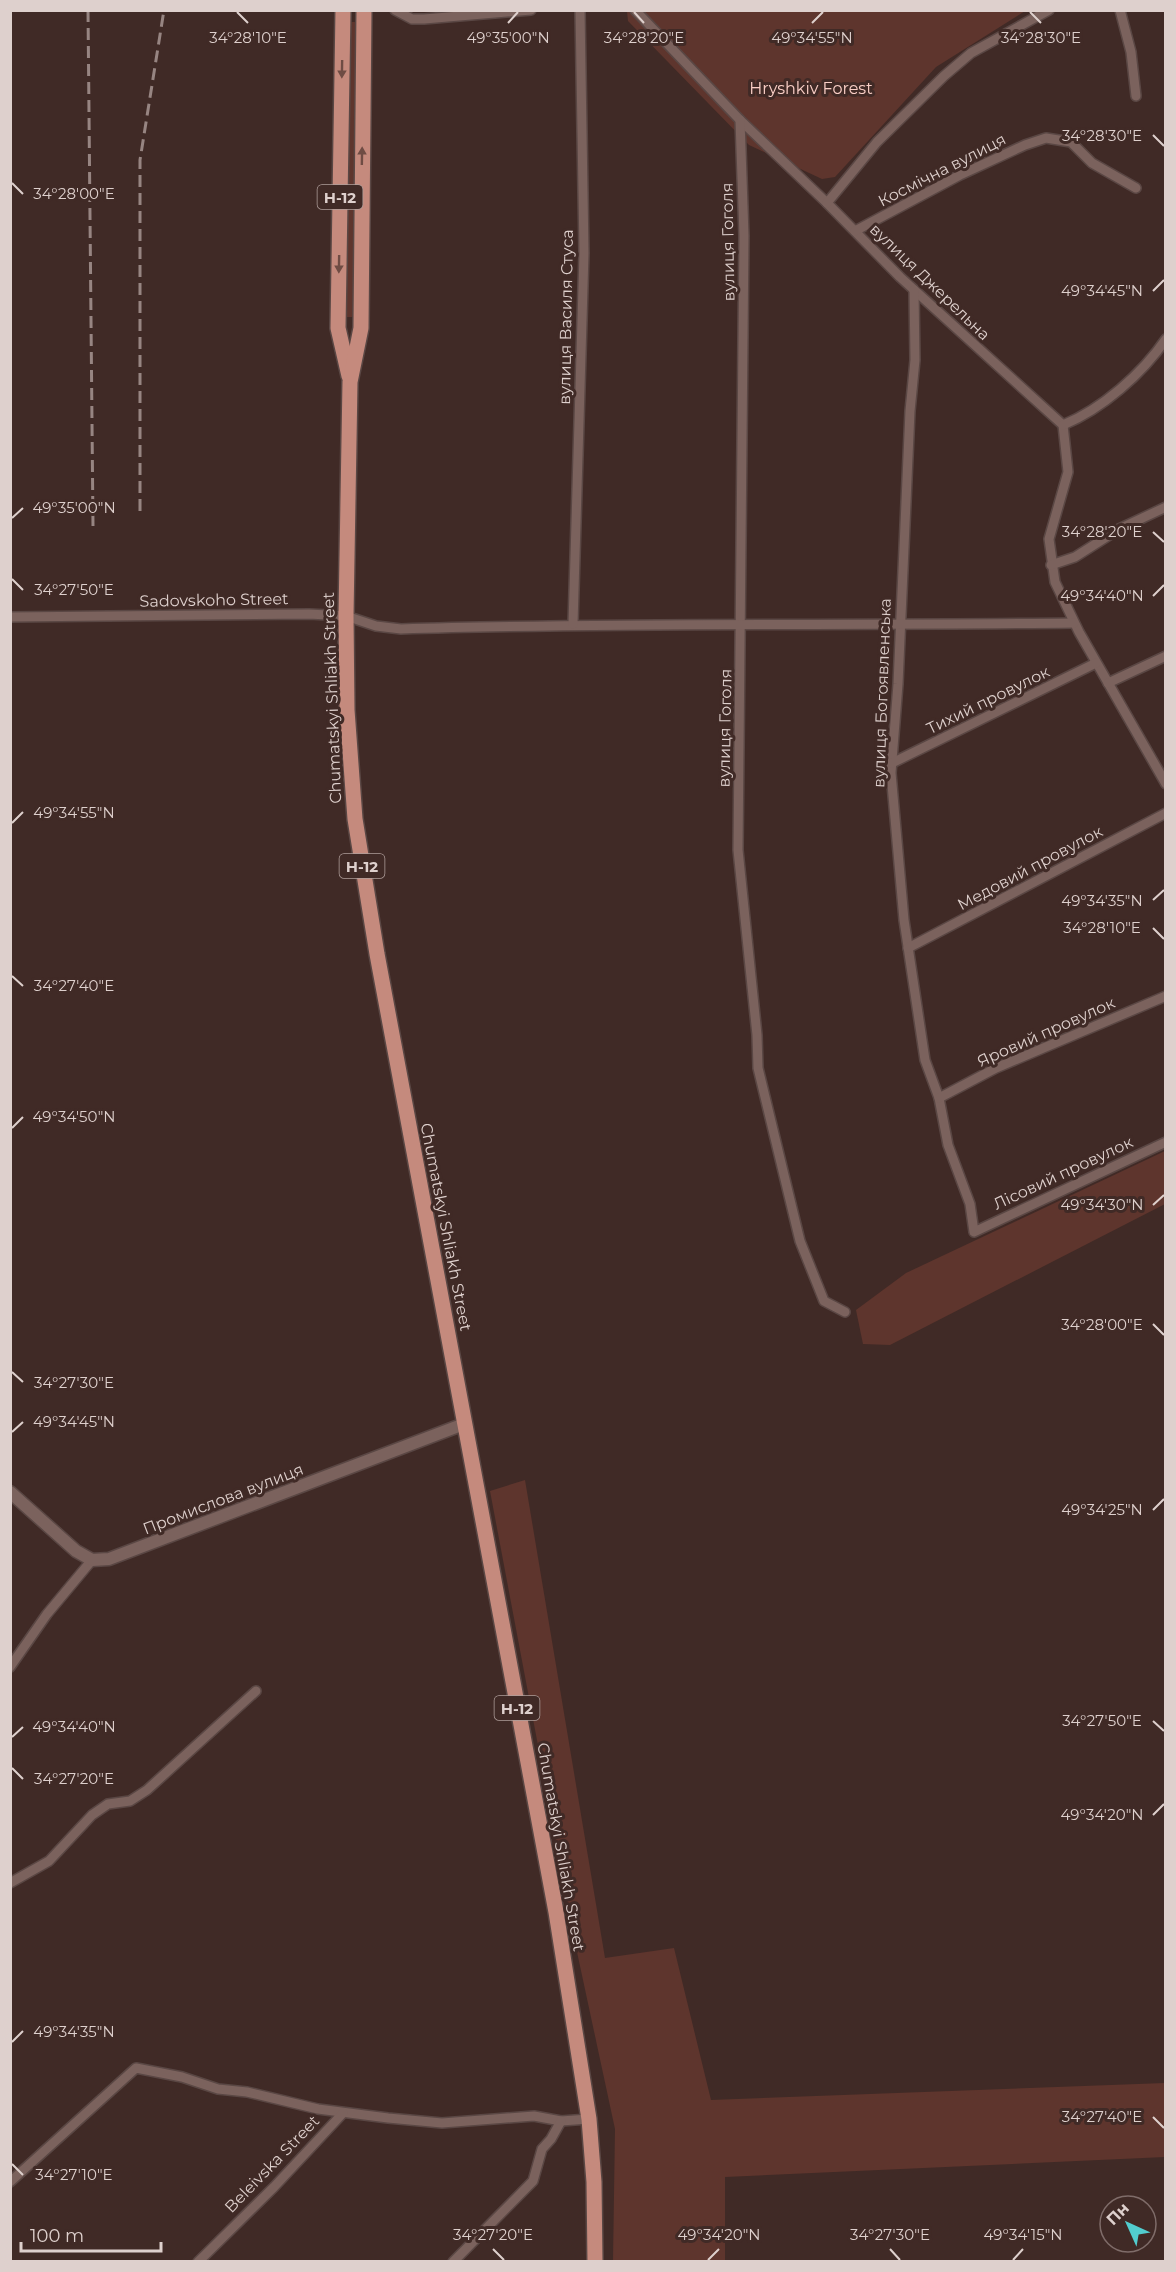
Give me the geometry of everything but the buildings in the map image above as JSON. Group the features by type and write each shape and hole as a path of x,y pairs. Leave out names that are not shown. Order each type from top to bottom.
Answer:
{"main road":[{"name":"Chumatskyi Shliakh Street","path":"343,10 338,327 350,382"},
{"name":"Chumatskyi Shliakh Street","path":"364,10 361,328 350,382 346,616 347,710 355,819 464,1424 556,1912 589,2119 594,2182 595,2262"}],"street":[{"path":"395,10 412,19 531,10"},
{"name":"вулиця Василя Стуса","path":"573,624 584,253 580,10"},
{"name":"вулиця Джерельна","path":"635,10 740,120 827,202 914,290 1063,425"},
{"path":"827,202 877,142 944,76 971,53 1049,10"},
{"path":"1120,10 1131,52 1136,96"},
{"name":"вулиця Гоголя","path":"740,120 744,236 738,850 758,1035 758,1068 800,1241 824,1301 845,1312"},
{"name":"Космічна вулиця","path":"855,231 960,175 1025,145 1046,138 1071,142 1092,163 1136,188"},
{"name":"вулиця Богоявленська","path":"914,290 915,360 892,763 904,920 925,1060 939,1098 948,1145 970,1204 974,1232"},
{"path":"1166,339 1151,358 1114,393 1080,418 1063,425 1068,472 1049,539 1054,582 1096,663 1166,784"},
{"path":"1051,565 1075,557 1119,529 1166,507"},
{"name":"Sadovskoho Street","path":"10,617 309,614 346,616 376,626 401,629 573,624 899,626 1074,623"},
{"path":"1108,683 1166,656"},
{"name":"Тихий провулок","path":"892,763 1096,663"},
{"name":"Медовий провулок","path":"908,948 1166,813"},
{"name":"Яровий провулок","path":"939,1098 996,1068 1166,996"},
{"name":"Лісовий провулок","path":"974,1232 1166,1142"},
{"name":"Промислова вулиця","path":"92,1560 109,1559 464,1424"},
{"path":"10,1492 76,1551 92,1560 47,1614 10,1667"},
{"path":"10,1883 49,1861 108,1804 130,1801 147,1790 256,1691"},
{"path":"10,2182 136,2068 182,2077 218,2089 247,2092 343,2113 442,2122 534,2116 561,2121 589,2119"},
{"name":"Beleivska Street","path":"198,2262 282,2179 343,2113"},
{"path":"453,2262 533,2181 542,2149 551,2139 561,2121"}],"green space":[{"name":"Hryshkiv Forest","path":"627,11 1025,11 936,67 835,177 822,179 749,145 628,21"},
{"path":"349,22 357,22 355,317 347,317"},
{"path":"1165,1151 1165,1204 890,1345 863,1344 856,1310 906,1273"},
{"path":"525,1480 605,1958 674,1948 711,2100 1165,2083 1165,2157 725,2177 725,2261 613,2261 615,2129 577,1952 490,1491"}],"railway":[{"path":"88,10 93,526"},
{"path":"140,511 140,160 164,10"}]}
